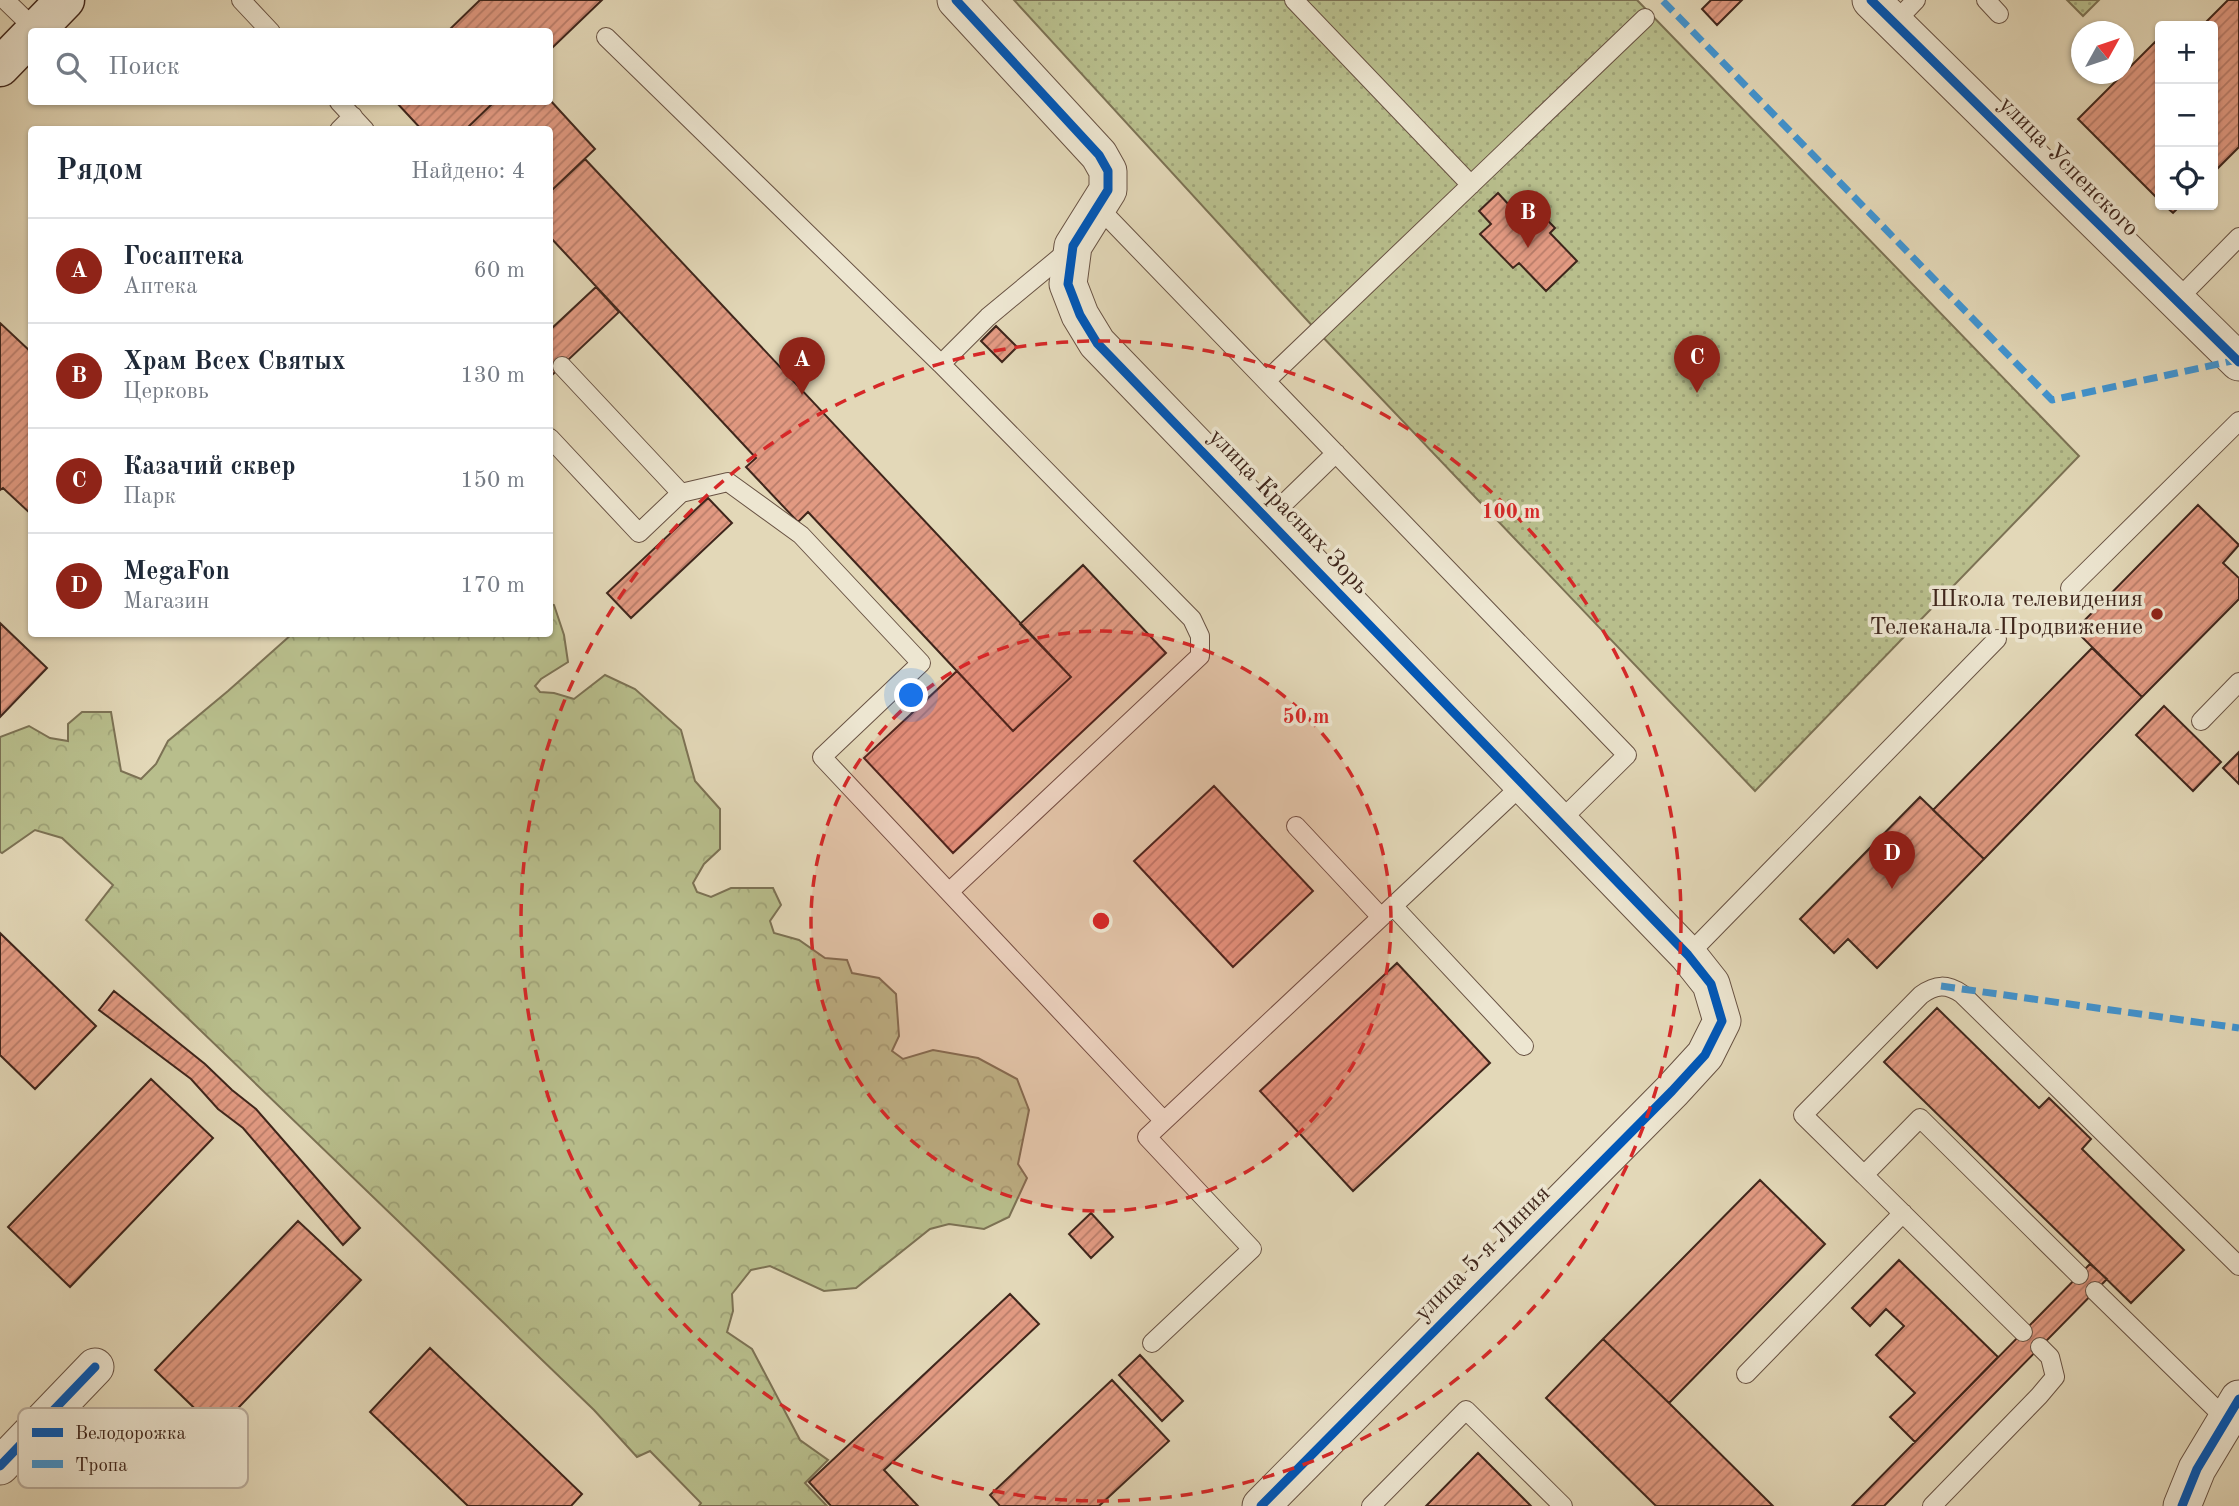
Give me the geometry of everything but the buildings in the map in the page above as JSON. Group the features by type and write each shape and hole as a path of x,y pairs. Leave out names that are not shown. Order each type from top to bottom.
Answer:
{"main road":[{"path":"38,28 65,0"},
{"path":"0,66 28,38"}],"street":[{"name":"улица Красных Зорь","path":"956,0 1099,155 1108,171 1108,190 1073,246 1068,284 1080,315 1097,343 1688,955 1711,985 1722,1021"},
{"name":"улица Успенского","path":"1894,8 2176,301 2239,362"},
{"name":"улица 5-я Линия","path":"1261,1506 1672,1091 1705,1055 1722,1021"},
{"path":"56,1408 95,1367"},
{"path":"2182,1506 2197,1469 2233,1409"},
{"path":"0,1466 18,1447"}],"lane":[{"path":"5,0 30,28"},
{"path":"241,0 267,28"},
{"path":"1294,0 1471,185"},
{"path":"1986,0 1999,14"},
{"path":"1266,381 1645,18"},
{"path":"606,37 941,364 1192,619 1200,636 1200,656 949,892"},
{"path":"342,105 359,123"},
{"path":"1099,208 1628,755 1559,822"},
{"path":"2176,301 2239,237"},
{"path":"941,364 988,317 1073,246"},
{"path":"562,366 681,493"},
{"path":"2070,588 2239,421"},
{"path":"553,441 639,533 681,493 728,482 801,535 921,663 822,757 1164,1121"},
{"path":"1268,519 1336,453"},
{"path":"1688,955 1997,639"},
{"path":"2201,721 2239,682"},
{"path":"1152,1343 1252,1249 1147,1137 1523,784"},
{"path":"1296,826 1524,1046"},
{"path":"2023,1332 1803,1115 1930,988 1952,988 1962,994 2239,1266"},
{"path":"1864,1175 1920,1118 2079,1275"},
{"path":"1746,1374 1903,1213"},
{"path":"2095,1291 2233,1409"},
{"path":"1932,1506 2055,1377 2050,1357 2040,1347"},
{"path":"1371,1506 1466,1410 1563,1506"}],"green space":[{"path":"1014,0 1637,0 2079,456 1755,791 1317,331"},
{"path":"2067,0 2099,0 2083,16"},
{"path":"554,605 564,635 568,662 541,679 535,686 540,692 574,699 605,675 635,689 681,730 695,781 720,809 720,849 704,864 693,883 697,892 711,897 731,888 773,888 781,905 770,921 774,933 799,940 825,958 847,960 852,973 879,978 896,994 899,1036 892,1051 903,1059 933,1050 978,1058 1017,1079 1029,1110 1018,1164 1027,1178 1009,1217 984,1229 949,1224 930,1229 856,1288 824,1291 770,1266 751,1270 732,1294 733,1311 727,1332 752,1349 800,1440 828,1460 805,1483 827,1506 699,1506 701,1503 650,1451 637,1457 594,1410 86,920 113,885 62,838 35,830 0,852 0,737 29,726 50,738 68,741 68,724 82,712 111,712 121,771 141,779 156,764 168,741 289,637 553,637"}],"marked path":[{"path":"1663,1 2052,400 2237,360"},
{"path":"1941,986 2239,1028"}],"cycle path":[{"path":"956,0 1099,155 1108,171 1108,190 1073,246 1068,284 1080,315 1097,343 1688,955 1711,984 1722,1021 1705,1055 1672,1091 1261,1506"},
{"path":"1871,0 2239,362"},
{"path":"56,1408 95,1367"},
{"path":"2182,1506 2197,1469 2239,1399"},
{"path":"0,1466 18,1447"}],"place":[{"name":"Храм Всех Святых","path":"1528,248"},
{"name":"Казачий сквер","path":"1697,393"},
{"name":"Госаптека","path":"802,395"},
{"name":"Школа телевидения Телеканала Продвижение","path":"2157,614"},
{"name":"MegaFon","path":"1892,889"}]}
